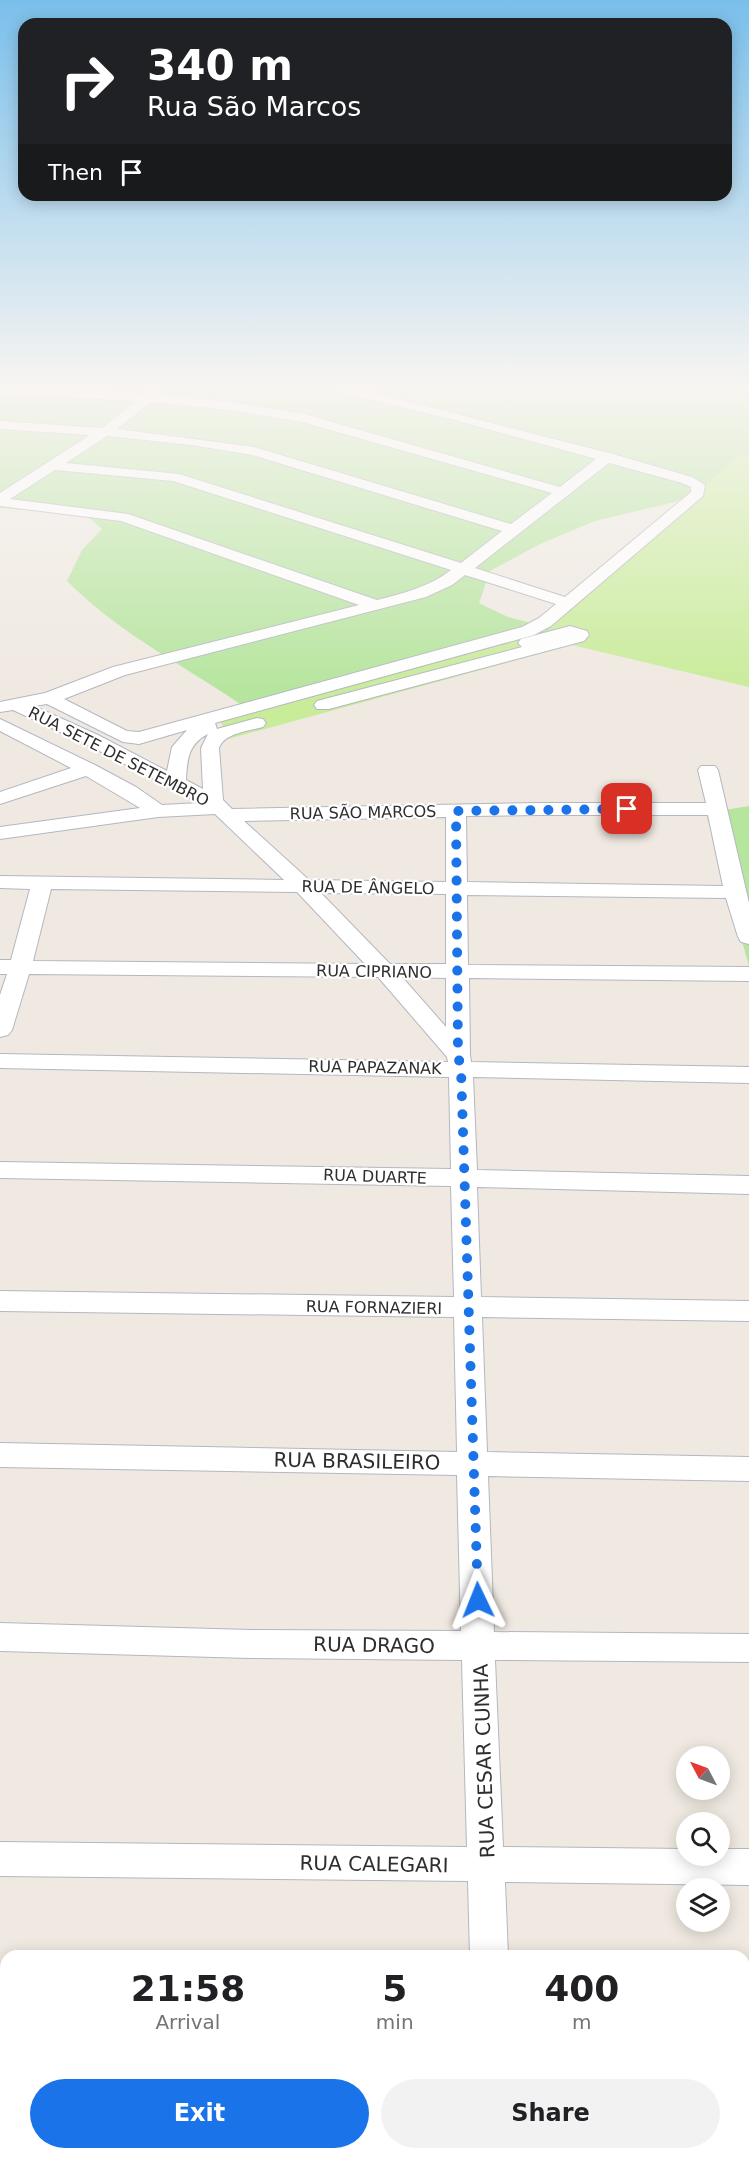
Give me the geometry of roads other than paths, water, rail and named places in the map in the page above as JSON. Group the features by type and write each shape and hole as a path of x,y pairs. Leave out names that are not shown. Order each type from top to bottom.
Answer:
{"street":[{"path":"0,501 18,490"},
{"path":"215,490 568,603"},
{"path":"382,490 514,530"},
{"path":"555,490 563,492"},
{"path":"17,704 119,671 429,590 446,582 566,490"},
{"path":"17,704 123,736 139,738 528,631 538,627 568,603 698,493 698,490"},
{"path":"0,501 123,516 376,605"},
{"path":"133,757 214,726 563,633 574,631 581,635 222,734 213,739 210,748 211,769 219,808"},
{"name":"RUA SETE DE SETEMBRO","path":"17,704 133,757 177,774 219,808 303,886 385,972 459,1062"},
{"name":"RUA SETE DE SETEMBRO","path":"0,724 135,795 158,812"},
{"path":"193,735 180,747 177,774 211,769"},
{"path":"0,798 88,769"},
{"path":"708,770 735,892 749,937"},
{"name":"RUA SÃO MARCOS","path":"0,833 158,812 219,808 456,811 717,809"},
{"name":"RUA CESAR CUNHA","path":"456,811 456,972 489,1950"},
{"name":"RUA DE ÂNGELO","path":"0,882 735,892"},
{"path":"0,1030 10,968 42,883"},
{"name":"RUA CIPRIANO","path":"10,968 749,974"},
{"name":"RUA PAPAZANAK","path":"0,1061 459,1062 749,1076"},
{"name":"RUA DUARTE","path":"0,1170 212,1172 749,1185"},
{"name":"RUA FORNAZIERI","path":"0,1301 749,1311"},
{"name":"RUA BRASILEIRO","path":"0,1455 749,1469"},
{"name":"RUA DRAGO","path":"0,1637 250,1644 749,1648"},
{"name":"RUA CALEGARI","path":"0,1859 749,1867"}]}
